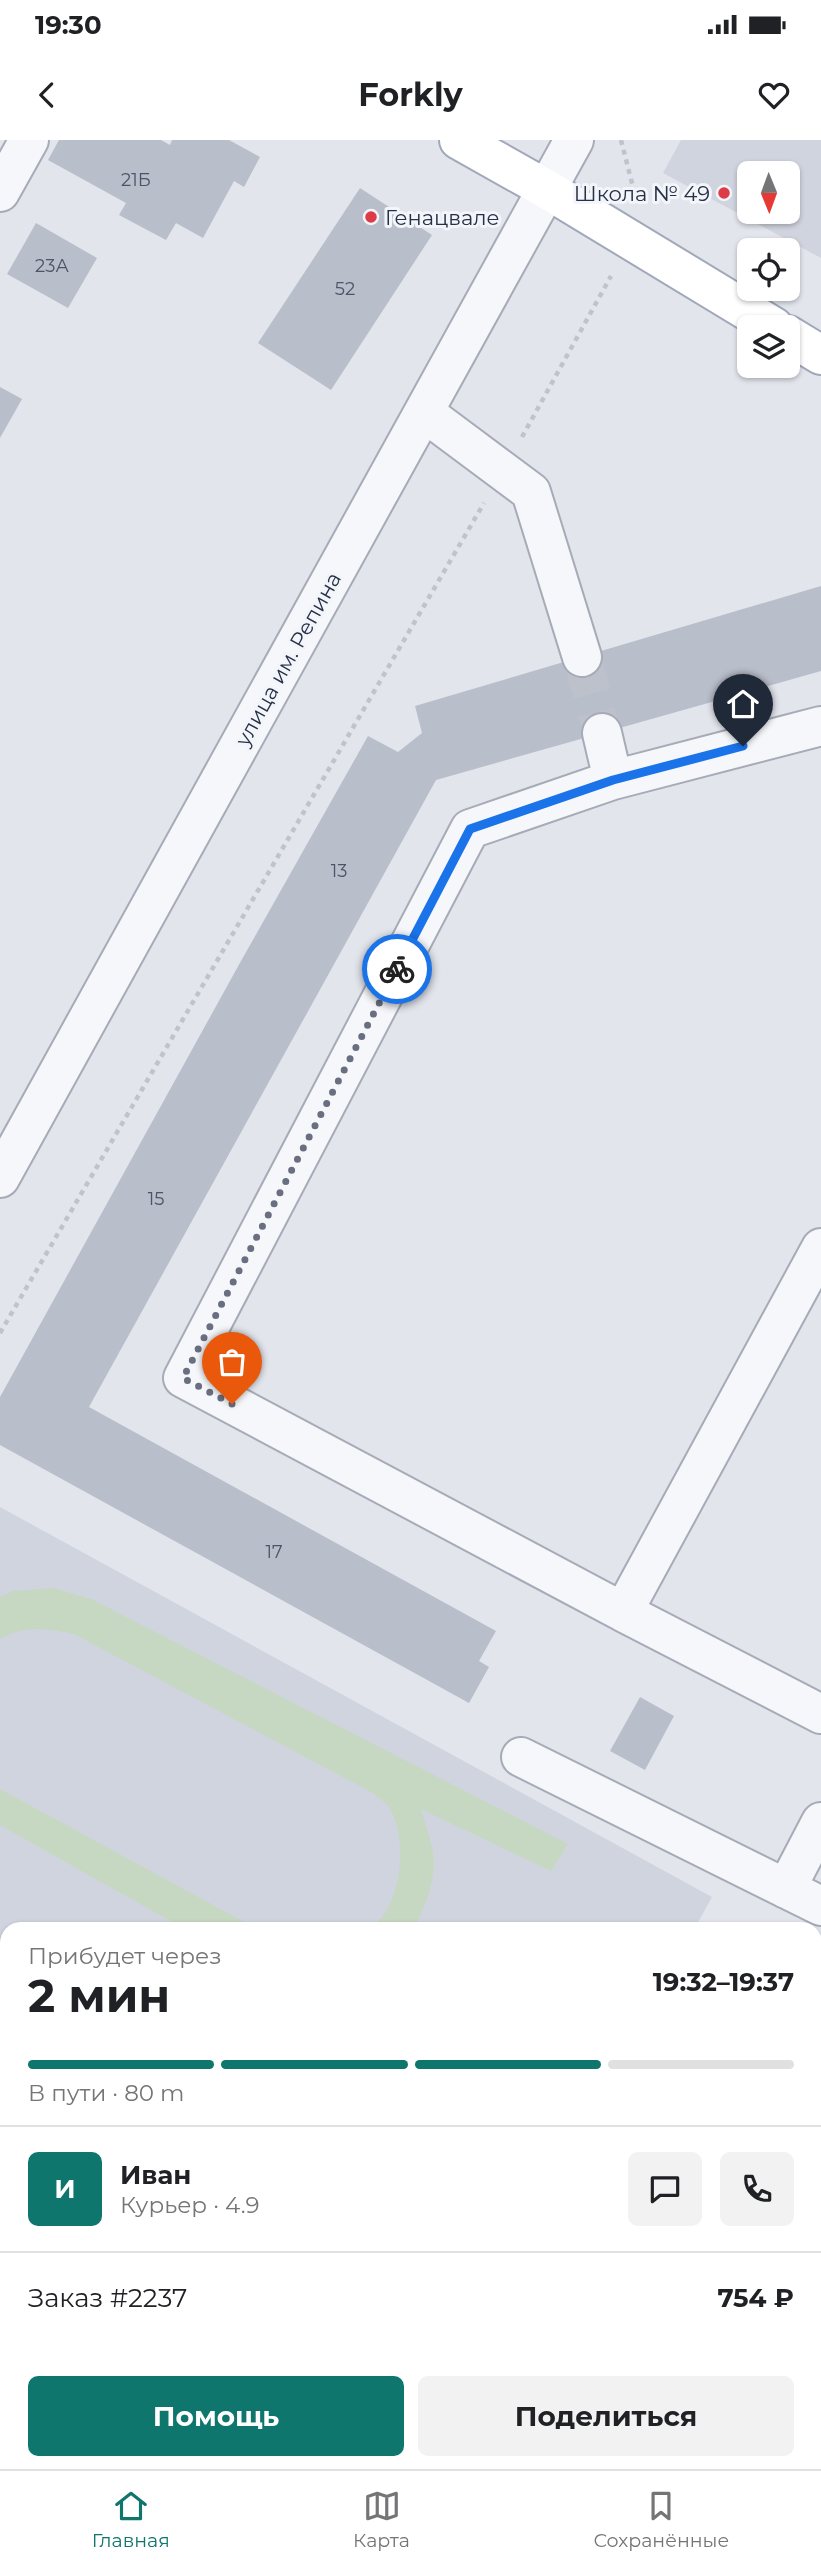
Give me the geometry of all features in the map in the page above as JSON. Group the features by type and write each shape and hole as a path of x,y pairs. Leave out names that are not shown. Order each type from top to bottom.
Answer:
{"main road":[{"path":"459,140 548,190 754,315"},
{"path":"800,342 821,355"}],"street":[{"path":"0,192 29,140"},
{"name":"улица им. Репина","path":"0,1178 574,140"},
{"path":"425,413 531,492 582,657"},
{"path":"821,726 613,780 470,829 183,1378 821,1714"},
{"path":"602,733 613,780"},
{"path":"623,1612 821,1248"},
{"path":"521,1757 821,1906"},
{"path":"786,1889 821,1822"}],"path":[{"path":"621,140 638,206"},
{"path":"0,1333 503,470 611,276"}],"shaded area":[{"name":"Школа № 49","path":"681,140 821,140 821,258 800,247 800,238 784,238 758,224 800,224 800,161 737,161 737,213 663,173"},
{"path":"0,1507 712,1897 698,1922 0,1922"}],"green space":[{"path":"53,1588 91,1599 568,1844 551,1871 421,1809 434,1863 432,1883 422,1910 417,1922 377,1922 390,1904 399,1871 399,1836 387,1805 373,1793 74,1634 36,1629 18,1631 0,1639 0,1597 14,1591"},
{"path":"0,1789 244,1922 172,1922 0,1825"}],"building":[{"path":"59,140 161,140 170,145 172,140 229,140 260,157 244,187 234,181 203,238 176,223 166,240 119,215 126,203 48,160"},
{"path":"360,188 432,235 331,390 258,343"},
{"path":"36,223 97,258 68,308 7,274"},
{"path":"0,387 22,399 0,438"},
{"path":"821,586 821,671 436,780 89,1407 496,1631 479,1661 489,1667 469,1703 0,1445 0,1397 368,736 398,752 422,733 415,706"},
{"path":"640,1697 674,1716 645,1770 610,1751"}],"tunnel":[{"path":"582,657 602,733"}],"way so far":[{"path":"232,1404 183,1378 397,969"}],"place":[{"name":"Школа № 49","path":"724,193"},
{"name":"Генацвале","path":"371,217"}],"route":[{"path":"397,969 470,829 613,780 743,746"}]}
